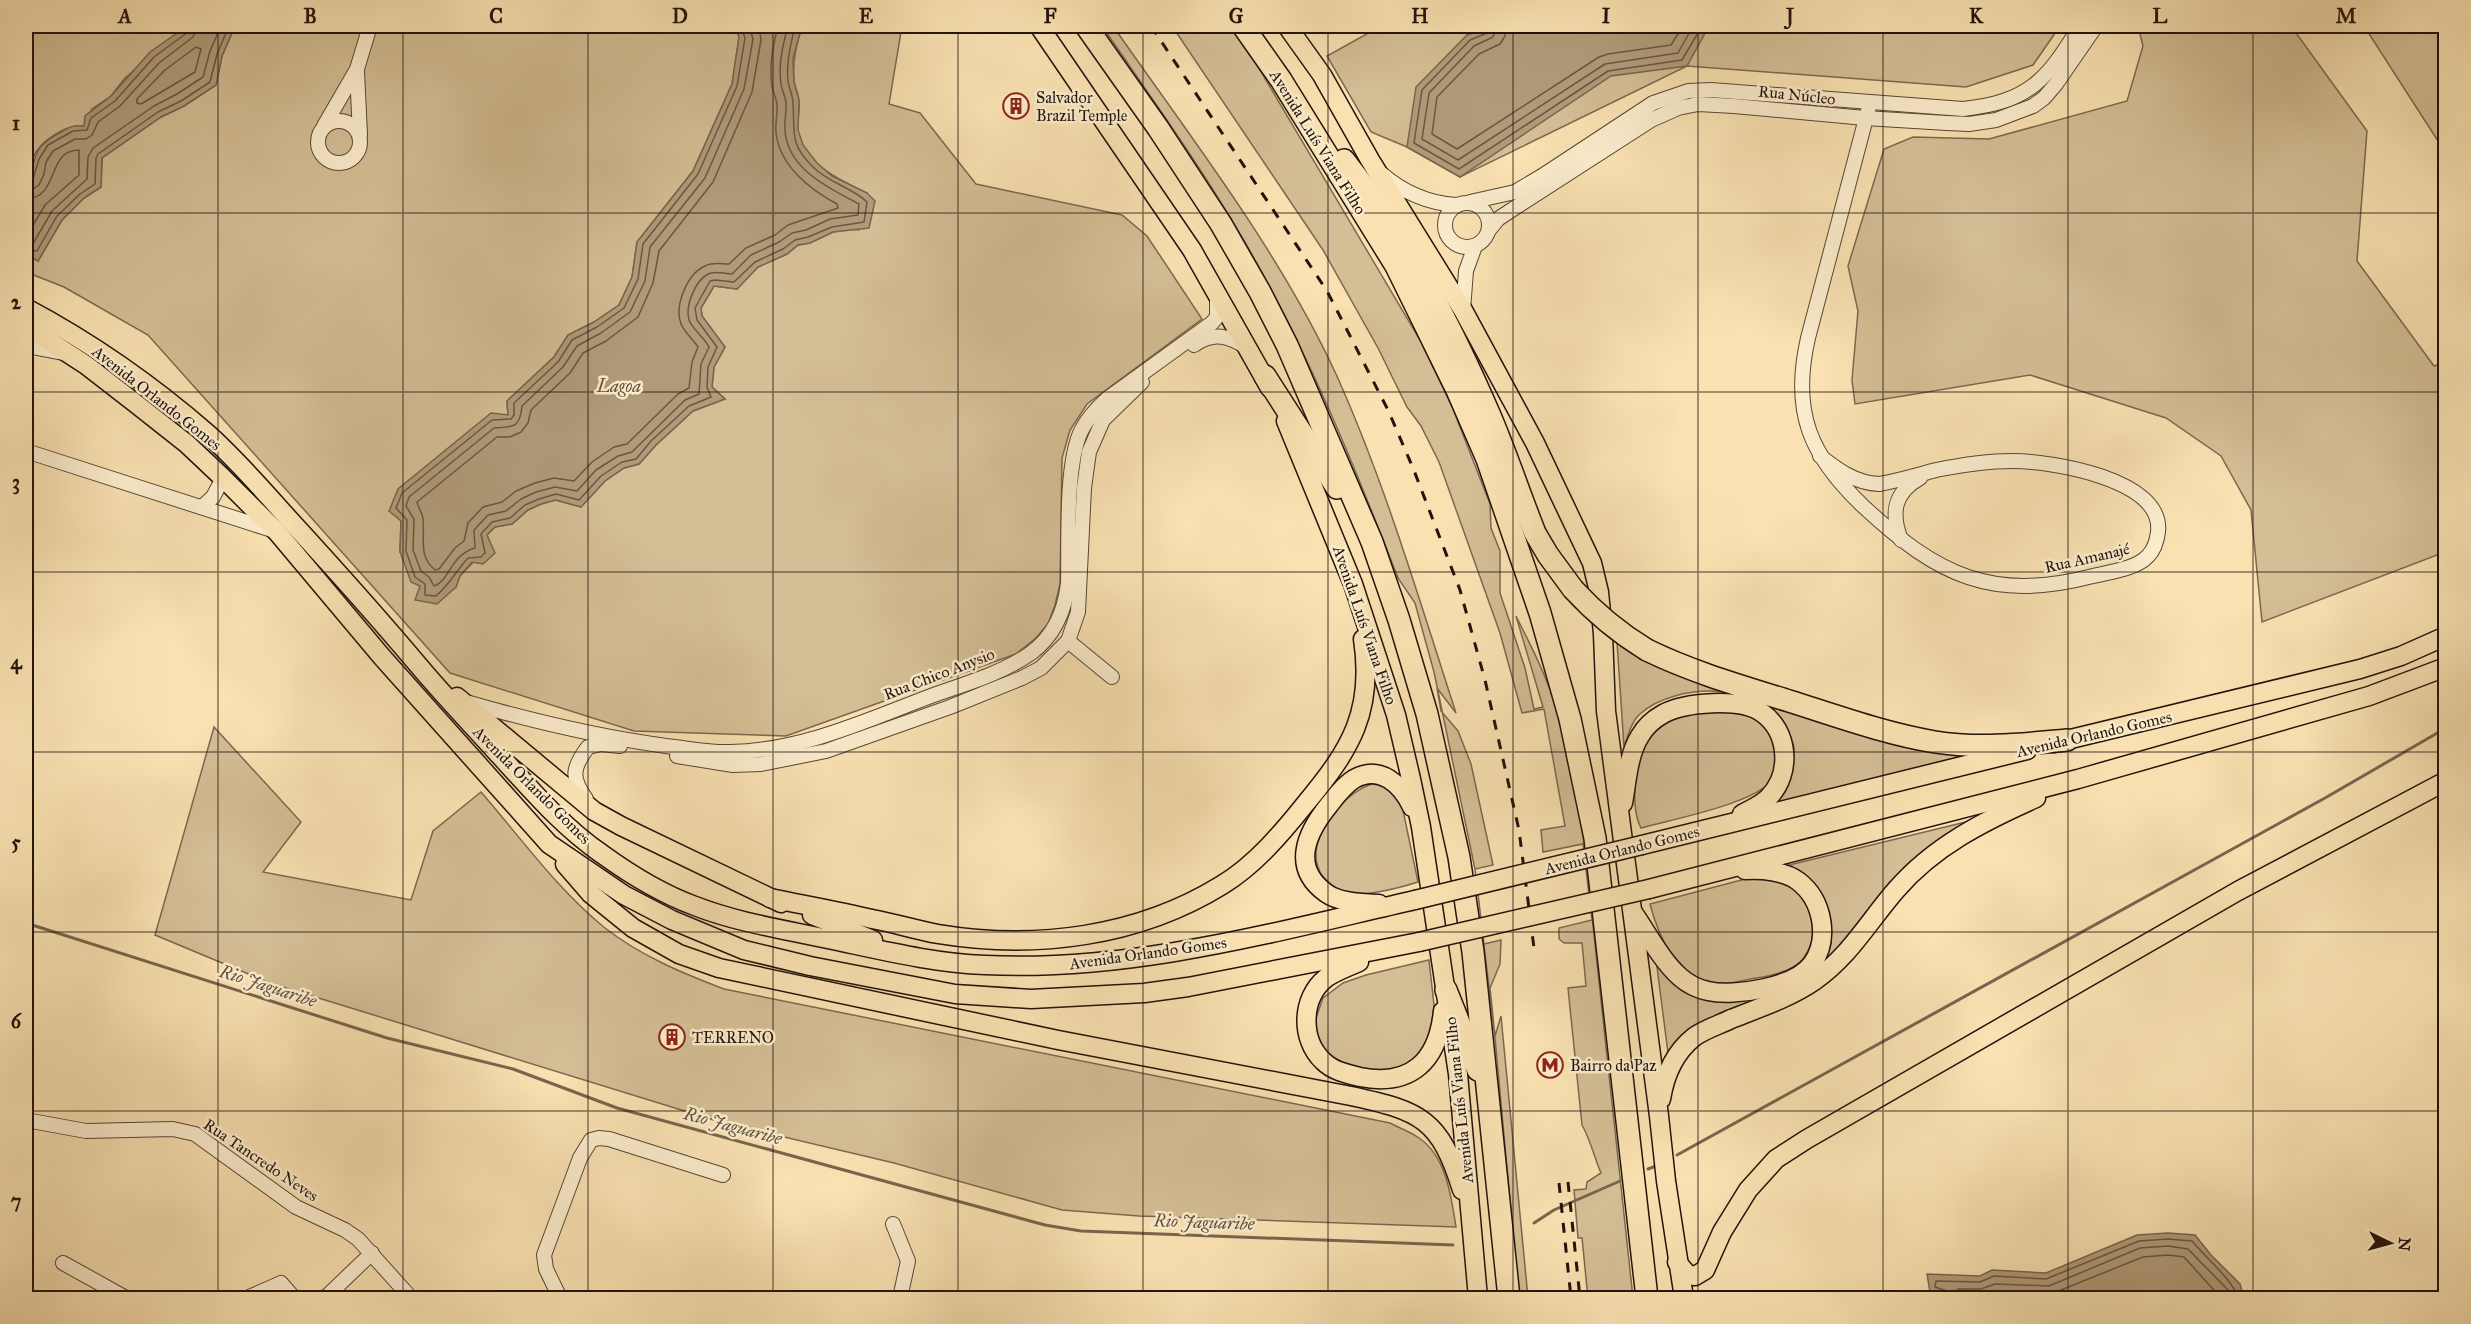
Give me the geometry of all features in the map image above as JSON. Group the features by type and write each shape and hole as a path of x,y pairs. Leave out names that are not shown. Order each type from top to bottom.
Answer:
{"highway":[{"name":"Avenida Luís Viana Filho","path":"1086,26 1158,128 1221,224 1260,292 1287,345 1372,542 1402,631 1427,714 1459,857 1473,952 1509,1299"},
{"name":"Avenida Luís Viana Filho","path":"1243,26 1281,80 1396,266 1457,390 1487,459 1543,623 1570,719 1595,838 1637,1194 1647,1299"},
{"path":"1281,80 1368,191 1421,273 1492,420 1535,533 1548,555 1589,607 1625,637 1676,664 1875,728 1935,742 1988,746 2067,740"},
{"path":"1264,376 1372,542"},
{"path":"1446,986 1488,1093"}],"main road":[{"name":"Avenida Luís Viana Filho","path":"1039,26 1192,250 1250,349 1301,455 1353,584 1395,715 1421,827 1458,1074 1477,1296"},
{"name":"Avenida Luís Viana Filho","path":"1287,26 1322,75"},
{"name":"Avenida Luís Viana Filho","path":"1294,26 1370,160 1463,310 1535,443 1592,563 1599,592 1603,634 1606,711 1666,1181 1684,1299"},
{"name":"Avenida Orlando Gomes","path":"26,308 94,348 208,434 237,462 365,603 520,778 577,834 601,853 647,883 697,907 741,920 918,958 982,965 1031,967 1086,964 1217,945 1322,923 2360,669 2401,656 2445,636"},
{"name":"Avenida Orlando Gomes","path":"26,326 70,354 187,444 223,478 276,532 382,657 549,844 624,895 672,920 744,950 810,966 955,994 1031,999 1144,993 1282,970 1419,942 1649,889 2078,779 2368,696 2445,667"},
{"path":"770,898 938,934 1008,941 1055,939 1106,932 1144,922 1193,901 1224,884 1282,834 1344,752 1358,725 1365,695 1366,660 1353,584"},
{"path":"433,682 465,702 594,811 770,898 918,958"},
{"path":"1620,819 1633,751 1640,735 1650,723 1663,713 1678,708 1720,703 1744,704 1760,711 1774,724 1783,745 1785,761 1778,786 1768,799 1754,808 1698,832"},
{"path":"1390,905 1349,901 1326,893 1309,872 1305,855 1307,839 1317,820 1347,785 1354,779 1371,775 1395,782 1403,789 1421,827"},
{"path":"1659,1119 1668,1071 1675,1056 1695,1036 1794,993 1814,981 1857,942 1904,881 1943,847 1975,827 2078,779"},
{"path":"1677,1262 1688,1275 1695,1276 1705,1270 1722,1232 1748,1190 1776,1159 1807,1139 2238,891 2445,781"},
{"path":"549,844 591,894 633,928 679,954 719,968 864,1000 1351,1096 1406,1110 1428,1124 1444,1144 1456,1170 1472,1226"},
{"path":"1632,911 1679,976 1693,986 1706,991 1739,992 1768,986 1800,975 1811,964 1820,948 1822,929 1820,910 1811,895 1798,880 1777,872 1754,870 1713,872"},
{"path":"1400,946 1326,978 1312,996 1306,1024 1309,1038 1323,1060 1333,1069 1378,1080 1400,1078 1413,1071 1428,1057 1436,1045 1442,1027 1446,986"}],"street":[{"path":"357,69 360,144 355,156 349,161 335,163 323,156 319,137 357,69 370,26"},
{"name":"Rua Núcleo","path":"1470,202 1515,192 1653,103 1688,91 1711,90 1963,109 1989,106 2010,99 2030,88 2048,74 2080,26"},
{"name":"Rua Núcleo","path":"1489,230 1498,219 1510,211 1652,120 1678,108 1698,104 1969,124 2016,114 2033,106 2050,91 2096,26"},
{"name":"Rua Amanajé","path":"1820,456 1848,476 1869,483 1890,483 1980,462 2014,461 2053,466 2092,475 2129,488 2147,500 2157,516 2158,537 2154,549 2140,563 2090,577 2026,587 1977,582 1949,571 1902,542 1843,487 1820,456 1804,411 1801,374 1808,338 1870,103"},
{"path":"321,131 325,126 339,120 352,125 360,136"},
{"path":"1370,160 1383,175 1411,194 1425,200 1456,205 1470,202 1483,209 1487,215 1489,230 1481,242 1475,246 1468,247 1454,243 1445,231 1446,216 1456,205"},
{"path":"1463,310 1466,271 1475,246"},
{"name":"Rua Chico Anysio","path":"465,702 533,722 647,743 713,752 748,751 813,740 994,673 1031,653 1047,638 1061,615 1066,600 1072,464 1082,429 1107,399 1212,323 1218,310 1217,292"},
{"name":"Avenida Orlando Gomes","path":"26,300 51,322"},
{"name":"Rua Chico Anysio","path":"594,811 577,786 574,775 577,764 588,747 602,744 633,747 733,765 786,760 826,751 902,725 1022,678 1041,668 1068,641 1078,612 1086,467 1095,435 1103,420 1132,390 1203,339 1216,336 1229,337 1250,349"},
{"name":"Avenida Orlando Gomes","path":"29,346 70,354"},
{"path":"26,451 276,532"},
{"name":"Rua Amanajé","path":"1902,542 1895,518 1898,496 1909,484 1934,471"},
{"path":"202,507 213,497 223,478"},
{"path":"1053,627 1058,625 1068,628 1070,633 1068,641 1112,677"},
{"name":"Rua Tancredo Neves","path":"26,1120 86,1131 173,1128 188,1131 208,1142 296,1207 345,1230 372,1253 411,1299"},
{"path":"560,1299 546,1269 544,1255 580,1158 591,1140 609,1139 723,1175"},
{"path":"893,1224 908,1261 900,1299"},
{"path":"325,1299 372,1253"},
{"path":"63,1263 126,1299"},
{"path":"248,1299 280,1283 294,1299"}],"shaded area":[{"path":"26,26 187,26 125,78 111,96 92,109 84,126 62,131 47,140 36,152 26,181"},
{"path":"235,26 735,26 739,37 732,84 693,171 637,242 632,277 619,305 594,322 568,335 554,357 507,401 508,415 401,521 400,552 456,587 460,576 490,545 487,535 495,527 512,524 528,510 555,500 581,507 605,481 624,468 639,464 693,411 725,399 712,387 714,367 725,347 702,316 701,308 714,286 737,289 758,267 787,254 798,245 810,243 833,232 859,230 867,193 824,169 807,152 801,142 798,130 799,99 794,66 802,26 902,26 889,104 920,113 976,184 1122,215 1147,236 1202,319 1087,404 1070,430 1062,458 1060,584 1055,605 1048,624 1036,638 1016,654 786,736 634,731 450,673 148,335 64,287 26,272 26,254 38,261 62,220 84,198 101,187 102,158 161,117 184,106 216,85 222,56"},
{"path":"1102,26 1113,26 1203,152 1261,238 1313,328 1336,374 1370,457 1456,713 1437,689 1415,603 1398,578 1346,448 1308,363 1266,280 1210,184"},
{"path":"1172,26 1233,26 1235,28 1420,340 1453,409 1490,504 1491,528 1500,551 1500,593 1525,668 1534,709 1543,707 1516,616 1554,701 1564,735 1575,789 1584,842 1633,1298 1588,1298 1582,1238 1578,1238 1574,1190 1586,1189 1587,1182 1601,1173 1582,1125 1568,988 1586,986 1582,943 1564,943 1559,939 1559,928 1592,920 1583,844 1543,852 1541,830 1565,826 1544,709 1522,713 1500,633 1439,462 1421,426 1407,407 1378,348 1323,250"},
{"path":"1381,26 2060,26 2033,65 1966,87 1687,66 1460,177 1407,147 1371,132 1327,56"},
{"path":"2138,26 2291,26 2367,131 2357,261 2434,366 2445,362 2445,552 2262,622 2251,510 2221,456 2166,418 2030,375 1855,404 1852,380 1858,311 1848,266 1884,149 1913,137 1989,139 2127,101 2143,46"},
{"path":"2364,26 2445,26 2445,152"},
{"path":"1617,642 1629,651 1665,668 1984,753 1773,805 1789,771 1793,745 1778,715 1762,703 1742,695 1698,692 1656,703 1634,721 1624,747"},
{"path":"1715,710 1751,717 1768,726 1776,742 1776,774 1769,784 1737,801 1694,815 1641,828 1635,805 1636,775 1644,747 1650,736 1657,727 1670,719 1684,714"},
{"path":"1442,713 1458,731 1471,764 1493,865 1475,869"},
{"path":"214,727 301,822 263,872 411,900 433,831 481,792 555,880 588,913 633,947 677,970 724,989 1390,1123 1419,1138 1436,1156 1446,1178 1456,1227 1139,1216 1062,1210 894,1163 717,1121 270,983 155,935"},
{"path":"1380,782 1400,796 1418,882 1381,892 1343,895 1320,872 1316,859 1317,844 1331,816 1342,803 1367,786"},
{"path":"1982,818 1940,844 1915,865 1817,971 1788,989 1712,1020 1695,1030 1681,1043 1669,1061 1655,951 1677,982 1687,990 1701,995 1735,998 1790,984 1815,965 1823,952 1827,938 1827,923 1824,909 1808,884 1781,867"},
{"path":"1475,869 1484,944 1501,940 1500,964 1490,988 1495,1036 1501,1016 1528,1298 1519,1298 1495,1038"},
{"path":"1749,878 1782,883 1802,893 1808,901 1814,921 1808,952 1798,964 1774,974 1720,985 1702,983 1680,967 1672,955 1664,942 1650,904"},
{"path":"1429,960 1434,1005 1429,1049 1416,1064 1375,1077 1329,1060 1317,1041 1316,1018 1323,998 1343,983"}],"water":[{"path":"187,26 235,26 222,56 216,85 184,106 161,117 102,158 101,187 84,198 62,220 38,261 26,254 26,181 39,148 67,129 84,126 85,116 111,96 150,52"},
{"name":"Lagoa","path":"735,26 802,26 793,58 794,82 799,100 798,130 803,145 817,163 832,176 867,193 875,201 869,228 833,232 810,243 798,245 787,254 758,267 737,289 714,286 701,308 702,316 725,347 714,367 712,387 725,399 693,411 639,464 624,468 605,481 581,507 556,500 528,510 512,524 495,527 487,535 495,553 483,564 472,562 460,576 456,587 437,604 415,600 420,586 411,582 400,552 401,521 389,511 398,489 491,413 508,415 507,401 554,357 568,335 594,322 619,305 632,277 637,242 693,171 732,84 739,37"},
{"path":"1491,26 1709,26 1687,66 1611,76 1460,177 1407,147 1416,87 1467,35"},
{"path":"2168,1233 2195,1235 2240,1284 2244,1298 1943,1298 1943,1295 1930,1292 1927,1274 1980,1276 1992,1270 2046,1273 2137,1235"}],"waterway":[{"path":"1677,1155 2325,798 2446,728"},
{"name":"Rio Jaguaribe","path":"26,923 387,1038 513,1069 617,1108 1045,1225 1081,1231 1453,1245"},
{"path":"1648,1169 1656,1166"},
{"path":"1534,1223 1554,1210 1620,1181"}],"railway":[{"path":"1151,26 1327,291 1388,410 1413,468 1460,590 1485,680 1519,830 1534,948"},
{"path":"1568,1182 1580,1298"},
{"path":"1559,1183 1571,1298"}],"place":[{"name":"Salvador Brazil Temple","path":"1016,106"},
{"name":"TERRENO","path":"672,1037"},
{"name":"Bairro da Paz","path":"1550,1065"}]}
